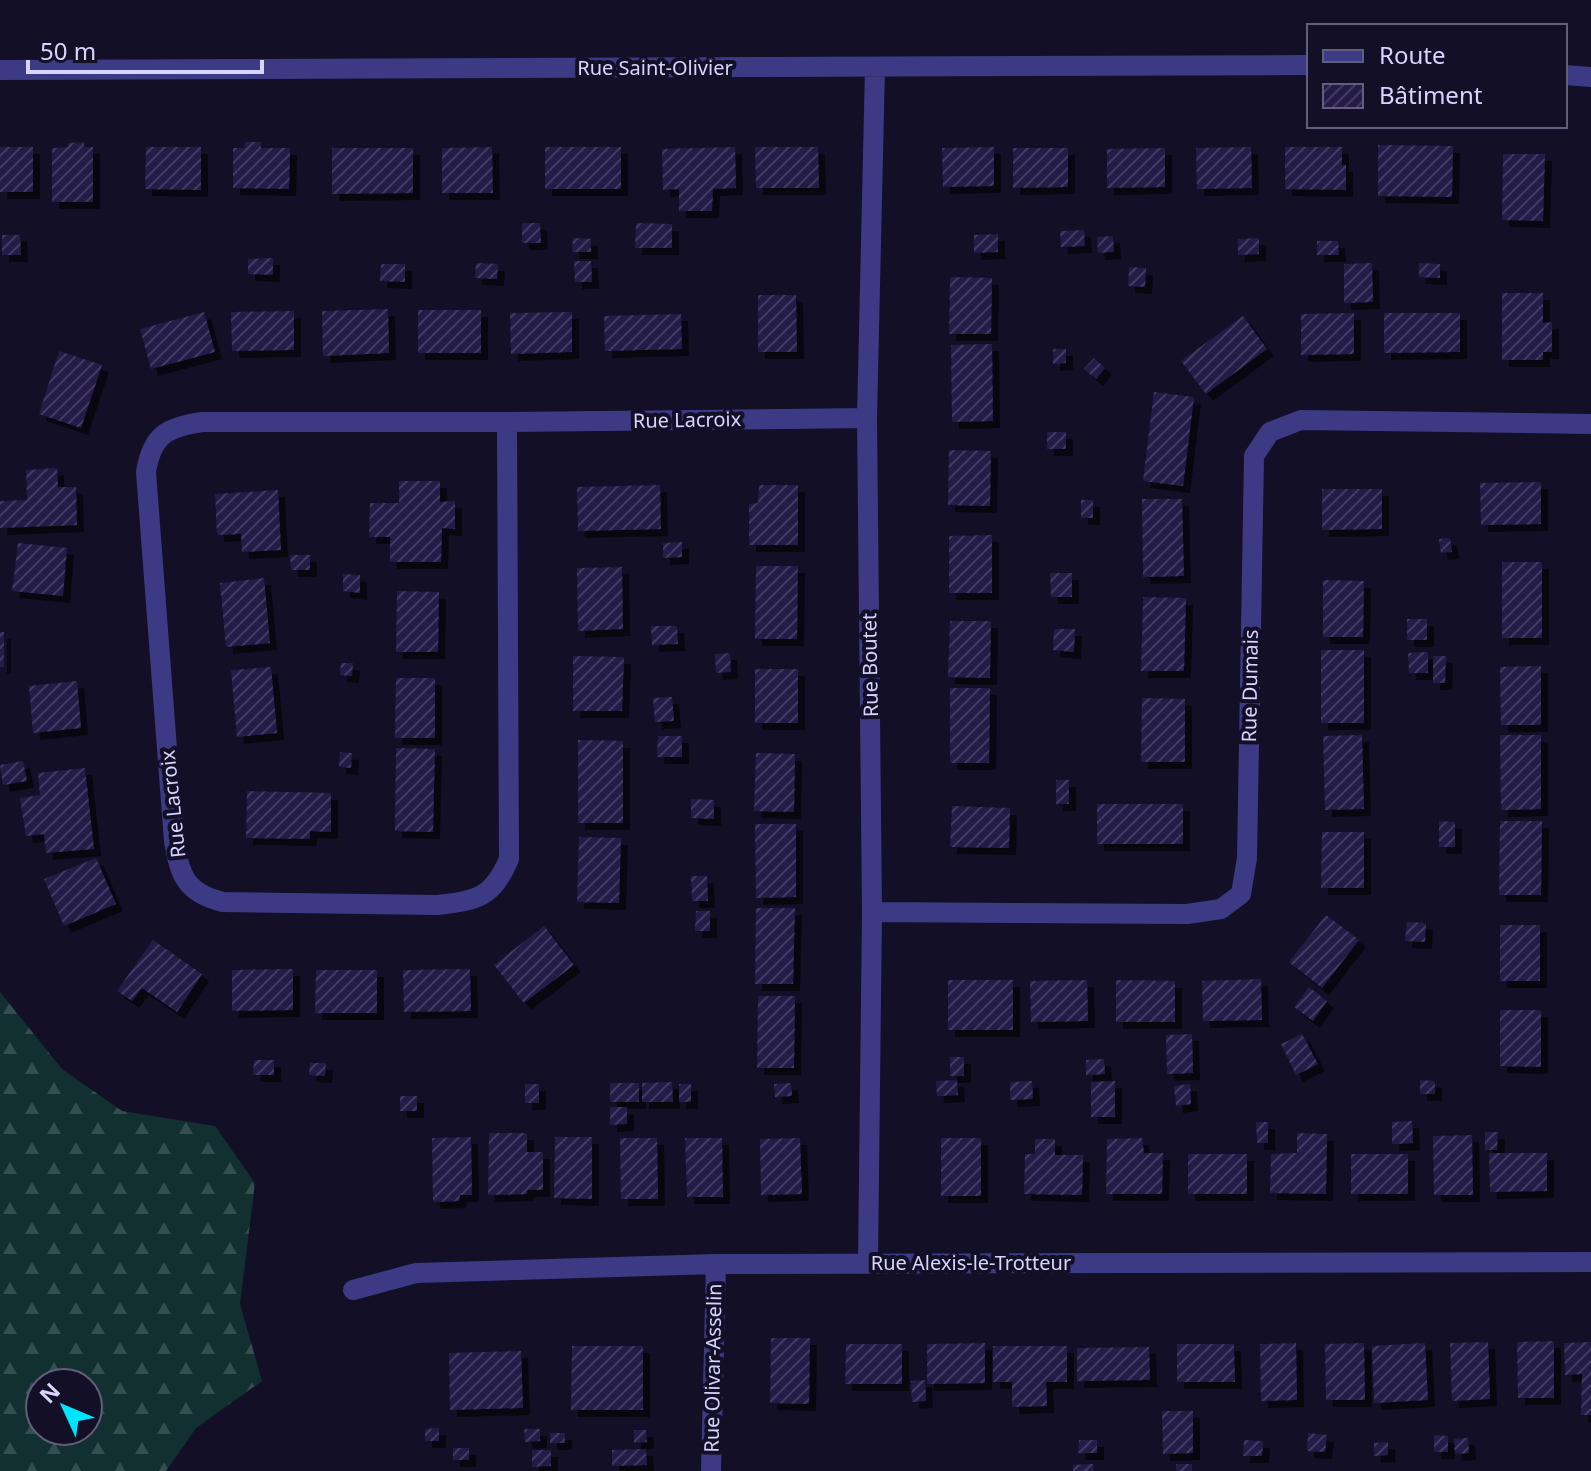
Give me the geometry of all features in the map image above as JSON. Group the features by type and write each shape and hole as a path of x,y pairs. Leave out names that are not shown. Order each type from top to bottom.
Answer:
{"street":[{"name":"Rue Saint-Olivier","path":"0,70 1307,65"},
{"name":"Rue Boutet","path":"868,1263 872,912 867,418 875,67"},
{"path":"1567,75 1591,77"},
{"name":"Rue Lacroix","path":"507,422 509,859 500,879 484,896 438,905 223,902 202,897 189,885 178,866 174,841 146,472 149,453 160,437 175,426 202,422 867,418"},
{"name":"Rue Dumais","path":"872,912 1187,914 1221,909 1241,894 1247,858 1253,467 1254,456 1270,432 1301,420 1591,424"},
{"name":"Rue Alexis-le-Trotteur","path":"353,1290 416,1273 716,1264 1591,1262"},
{"name":"Rue Olivar-Asselin","path":"711,1471 716,1264"}],"green space":[{"path":"0,992 62,1069 122,1111 215,1126 255,1183 240,1304 262,1381 196,1428 166,1471 0,1471"}],"building":[{"path":"84,142 84,147 93,147 93,202 52,202 52,148"},
{"path":"245,142 261,142 261,148 290,148 289,189 233,188 233,148 244,148"},
{"path":"1378,145 1453,146 1452,197 1378,196"},
{"path":"0,147 33,147 33,192 0,192"},
{"path":"146,147 201,147 201,190 145,189"},
{"path":"492,147 493,193 442,193 442,148"},
{"path":"545,147 621,147 621,189 545,189"},
{"path":"735,147 736,188 713,189 712,211 679,211 679,189 663,190 662,149"},
{"path":"755,147 818,147 819,188 756,188"},
{"path":"994,147 994,186 943,187 942,148"},
{"path":"1251,147 1252,188 1197,189 1196,148"},
{"path":"1285,147 1342,147 1346,190 1285,189"},
{"path":"332,148 413,148 413,193 332,194"},
{"path":"1013,148 1068,148 1068,187 1013,188"},
{"path":"1165,148 1165,187 1107,188 1107,149"},
{"path":"1503,154 1545,154 1543,221 1502,220"},
{"path":"522,223 540,223 541,243 522,243"},
{"path":"636,223 672,224 672,248 635,248"},
{"path":"1084,230 1085,246 1061,247 1060,231"},
{"path":"998,234 998,252 974,253 974,235"},
{"path":"2,235 20,235 21,255 2,255"},
{"path":"1113,236 1114,252 1098,253 1097,237"},
{"path":"573,238 591,239 591,252 572,252"},
{"path":"1259,238 1259,254 1238,255 1238,239"},
{"path":"1317,241 1338,241 1339,255 1317,255"},
{"path":"273,258 273,275 248,274 248,259"},
{"path":"574,261 591,261 592,282 575,282"},
{"path":"476,263 498,264 497,279 475,278"},
{"path":"1372,263 1373,302 1344,303 1344,264"},
{"path":"1419,263 1440,264 1440,278 1419,277"},
{"path":"381,264 405,264 405,282 380,281"},
{"path":"1129,267 1146,268 1145,287 1128,286"},
{"path":"950,277 992,278 991,334 949,334"},
{"path":"1502,293 1543,293 1543,323 1552,322 1552,352 1543,352 1543,360 1502,360"},
{"path":"758,295 796,295 797,352 758,352"},
{"path":"388,309 389,353 323,356 322,311"},
{"path":"418,310 481,310 481,353 418,353"},
{"path":"294,311 294,350 232,351 231,312"},
{"path":"204,312 215,352 151,369 140,329"},
{"path":"572,312 572,352 511,354 510,313"},
{"path":"1354,313 1354,354 1301,355 1301,314"},
{"path":"1384,313 1460,313 1460,352 1384,353"},
{"path":"681,314 682,349 605,351 604,316"},
{"path":"1243,316 1267,349 1206,394 1181,361"},
{"path":"992,344 993,421 952,422 951,345"},
{"path":"1053,349 1066,349 1066,363 1053,364"},
{"path":"59,351 102,365 81,428 39,414"},
{"path":"1094,358 1105,368 1096,379 1084,369"},
{"path":"1154,392 1194,397 1183,486 1143,481"},
{"path":"1047,432 1066,432 1066,449 1047,449"},
{"path":"949,450 991,451 990,506 948,505"},
{"path":"57,468 58,487 76,487 77,525 0,528 0,501 27,500 26,470"},
{"path":"399,481 440,481 440,502 455,501 455,529 442,528 441,562 390,562 390,537 369,537 370,503 399,503"},
{"path":"1541,482 1541,524 1481,525 1480,483"},
{"path":"660,485 661,529 578,531 577,487"},
{"path":"759,485 798,485 798,545 749,545 749,504 758,503"},
{"path":"1322,489 1382,489 1382,529 1322,530"},
{"path":"278,490 281,550 242,552 241,534 217,535 215,494"},
{"path":"1142,499 1182,499 1184,576 1143,577"},
{"path":"1081,500 1093,500 1093,518 1081,518"},
{"path":"992,535 992,593 949,593 949,536"},
{"path":"1450,538 1452,552 1441,553 1439,539"},
{"path":"682,542 682,557 663,558 663,543"},
{"path":"18,543 67,548 63,596 12,591"},
{"path":"290,555 310,555 310,570 291,570"},
{"path":"1502,562 1542,562 1542,638 1502,638"},
{"path":"756,566 798,566 797,639 755,639"},
{"path":"622,567 623,629 578,631 577,568"},
{"path":"1050,573 1072,573 1072,597 1051,597"},
{"path":"343,574 360,575 360,593 343,591"},
{"path":"264,578 270,643 226,647 220,583"},
{"path":"1323,580 1364,581 1363,637 1323,637"},
{"path":"397,591 439,592 438,652 396,652"},
{"path":"1143,597 1186,598 1184,671 1141,671"},
{"path":"1407,619 1427,619 1427,640 1407,640"},
{"path":"950,621 991,621 990,678 948,677"},
{"path":"651,626 677,626 678,644 652,645"},
{"path":"1054,629 1075,629 1074,652 1053,650"},
{"path":"0,632 4,632 4,667 0,667"},
{"path":"1321,650 1364,650 1364,723 1321,723"},
{"path":"1428,652 1428,673 1409,673 1408,653"},
{"path":"730,653 731,672 716,673 715,654"},
{"path":"573,656 624,657 622,711 573,711"},
{"path":"1433,656 1446,656 1445,683 1433,683"},
{"path":"341,663 353,663 352,676 340,675"},
{"path":"1541,666 1541,725 1501,725 1500,667"},
{"path":"271,667 277,733 237,737 231,670"},
{"path":"755,669 798,669 798,723 755,723"},
{"path":"396,678 435,678 435,738 395,738"},
{"path":"77,681 81,728 33,733 29,686"},
{"path":"950,688 990,688 989,763 950,763"},
{"path":"672,697 674,721 655,722 653,698"},
{"path":"1142,698 1185,699 1185,762 1141,762"},
{"path":"1362,735 1364,809 1325,810 1323,736"},
{"path":"1500,735 1541,735 1541,809 1501,810"},
{"path":"658,736 682,736 682,757 657,757"},
{"path":"578,740 623,741 623,823 578,823"},
{"path":"396,748 435,749 433,832 395,831"},
{"path":"340,752 352,753 351,768 339,767"},
{"path":"756,753 795,754 794,812 754,811"},
{"path":"23,761 27,781 3,785 0,765"},
{"path":"85,768 94,849 46,853 44,834 26,836 20,798 40,795 38,773"},
{"path":"1056,780 1069,780 1069,804 1056,804"},
{"path":"247,791 331,793 331,832 310,831 310,839 246,838"},
{"path":"691,799 714,800 714,819 691,818"},
{"path":"1097,804 1183,804 1183,844 1097,844"},
{"path":"952,806 1010,808 1009,848 950,847"},
{"path":"1439,821 1455,822 1455,847 1439,847"},
{"path":"1500,821 1542,821 1541,895 1499,895"},
{"path":"755,824 796,824 796,897 756,898"},
{"path":"1322,832 1364,832 1364,888 1321,888"},
{"path":"579,837 621,838 619,903 577,902"},
{"path":"96,858 116,904 64,926 44,879"},
{"path":"691,876 707,876 708,901 692,901"},
{"path":"756,908 795,908 793,984 755,984"},
{"path":"696,911 710,911 710,931 695,931"},
{"path":"1326,915 1359,940 1322,988 1289,962"},
{"path":"1407,922 1426,923 1425,942 1405,941"},
{"path":"1500,925 1540,925 1540,981 1500,981"},
{"path":"544,926 574,965 524,1003 494,965"},
{"path":"153,940 202,974 177,1012 142,988 132,1001 117,991"},
{"path":"293,969 293,1010 232,1011 232,970"},
{"path":"470,969 471,1011 404,1012 403,970"},
{"path":"316,970 377,970 377,1013 315,1013"},
{"path":"1261,979 1262,1020 1203,1021 1202,981"},
{"path":"948,980 1013,980 1013,1030 948,1030"},
{"path":"1087,980 1088,1021 1031,1022 1030,981"},
{"path":"1116,980 1175,981 1175,1022 1116,1022"},
{"path":"1309,987 1327,1001 1313,1021 1294,1007"},
{"path":"758,996 795,996 794,1068 757,1068"},
{"path":"1500,1010 1541,1010 1541,1067 1500,1066"},
{"path":"1192,1034 1193,1073 1167,1074 1166,1035"},
{"path":"1302,1034 1318,1064 1296,1075 1281,1044"},
{"path":"950,1057 964,1057 964,1076 950,1076"},
{"path":"1104,1059 1105,1074 1086,1075 1086,1060"},
{"path":"254,1060 274,1060 274,1075 253,1075"},
{"path":"310,1063 326,1063 325,1076 309,1075"},
{"path":"957,1080 958,1095 937,1096 936,1081"},
{"path":"1420,1080 1435,1081 1435,1094 1420,1094"},
{"path":"1032,1081 1033,1099 1010,1100 1010,1082"},
{"path":"1115,1081 1115,1117 1091,1117 1091,1082"},
{"path":"672,1082 673,1102 642,1102 642,1083"},
{"path":"610,1083 639,1083 639,1102 610,1102"},
{"path":"791,1083 792,1096 775,1097 774,1084"},
{"path":"525,1084 539,1084 539,1103 525,1103"},
{"path":"679,1084 691,1084 691,1102 679,1102"},
{"path":"1190,1084 1191,1104 1176,1106 1174,1086"},
{"path":"400,1096 417,1096 417,1111 400,1111"},
{"path":"610,1107 627,1107 627,1124 610,1125"},
{"path":"1412,1121 1413,1143 1392,1144 1392,1122"},
{"path":"1256,1122 1268,1122 1268,1143 1257,1143"},
{"path":"1485,1132 1498,1132 1497,1150 1485,1150"},
{"path":"489,1133 527,1133 527,1152 543,1152 543,1190 527,1190 527,1194 488,1195"},
{"path":"1297,1133 1327,1134 1326,1194 1270,1193 1271,1154 1297,1153"},
{"path":"1472,1135 1473,1195 1434,1195 1433,1136"},
{"path":"471,1137 472,1195 460,1195 459,1201 433,1202 432,1138"},
{"path":"555,1137 592,1137 592,1199 554,1198"},
{"path":"620,1138 657,1138 658,1199 621,1199"},
{"path":"685,1138 722,1138 723,1197 687,1197"},
{"path":"800,1138 802,1194 761,1195 760,1139"},
{"path":"941,1138 981,1138 981,1196 941,1196"},
{"path":"1142,1138 1144,1153 1163,1153 1162,1194 1106,1194 1107,1139"},
{"path":"1035,1139 1055,1139 1055,1155 1083,1155 1082,1195 1024,1194 1025,1154 1035,1154"},
{"path":"1489,1153 1547,1153 1547,1191 1490,1192"},
{"path":"1188,1154 1247,1154 1247,1194 1188,1194"},
{"path":"1351,1154 1408,1154 1408,1194 1351,1194"},
{"path":"771,1338 810,1338 809,1404 770,1403"},
{"path":"1554,1341 1554,1398 1518,1398 1517,1342"},
{"path":"1488,1342 1490,1399 1452,1401 1450,1343"},
{"path":"1591,1342 1591,1415 1581,1415 1582,1374 1565,1375 1564,1343"},
{"path":"985,1343 985,1383 927,1384 927,1344"},
{"path":"1296,1343 1297,1400 1261,1401 1260,1344"},
{"path":"1364,1343 1365,1400 1326,1400 1325,1344"},
{"path":"1425,1343 1428,1400 1374,1403 1372,1346"},
{"path":"846,1344 902,1344 902,1384 845,1384"},
{"path":"1177,1344 1234,1344 1235,1382 1177,1382"},
{"path":"572,1346 643,1346 643,1410 571,1410"},
{"path":"993,1346 1067,1346 1067,1382 1046,1382 1047,1406 1012,1407 1012,1382 993,1382"},
{"path":"1149,1347 1150,1380 1077,1381 1077,1348"},
{"path":"521,1351 523,1408 450,1410 449,1353"},
{"path":"925,1380 926,1401 912,1402 911,1381"},
{"path":"1162,1411 1193,1411 1193,1453 1163,1454"},
{"path":"439,1428 439,1441 425,1441 425,1429"},
{"path":"524,1429 540,1429 540,1441 525,1442"},
{"path":"634,1430 646,1430 647,1442 634,1443"},
{"path":"550,1433 565,1433 565,1443 550,1443"},
{"path":"1308,1433 1327,1435 1325,1452 1307,1451"},
{"path":"1434,1435 1448,1436 1448,1452 1434,1452"},
{"path":"1468,1438 1469,1453 1455,1454 1454,1439"},
{"path":"1079,1440 1097,1440 1097,1453 1078,1453"},
{"path":"1244,1440 1263,1441 1262,1456 1243,1456"},
{"path":"1388,1442 1388,1455 1374,1456 1374,1443"},
{"path":"453,1448 469,1448 469,1460 453,1460"},
{"path":"646,1449 647,1465 612,1466 612,1450"},
{"path":"532,1450 551,1450 551,1466 532,1467"},
{"path":"1093,1464 1094,1471 1073,1471 1073,1465"},
{"path":"1176,1464 1192,1464 1192,1471 1176,1471"}]}
